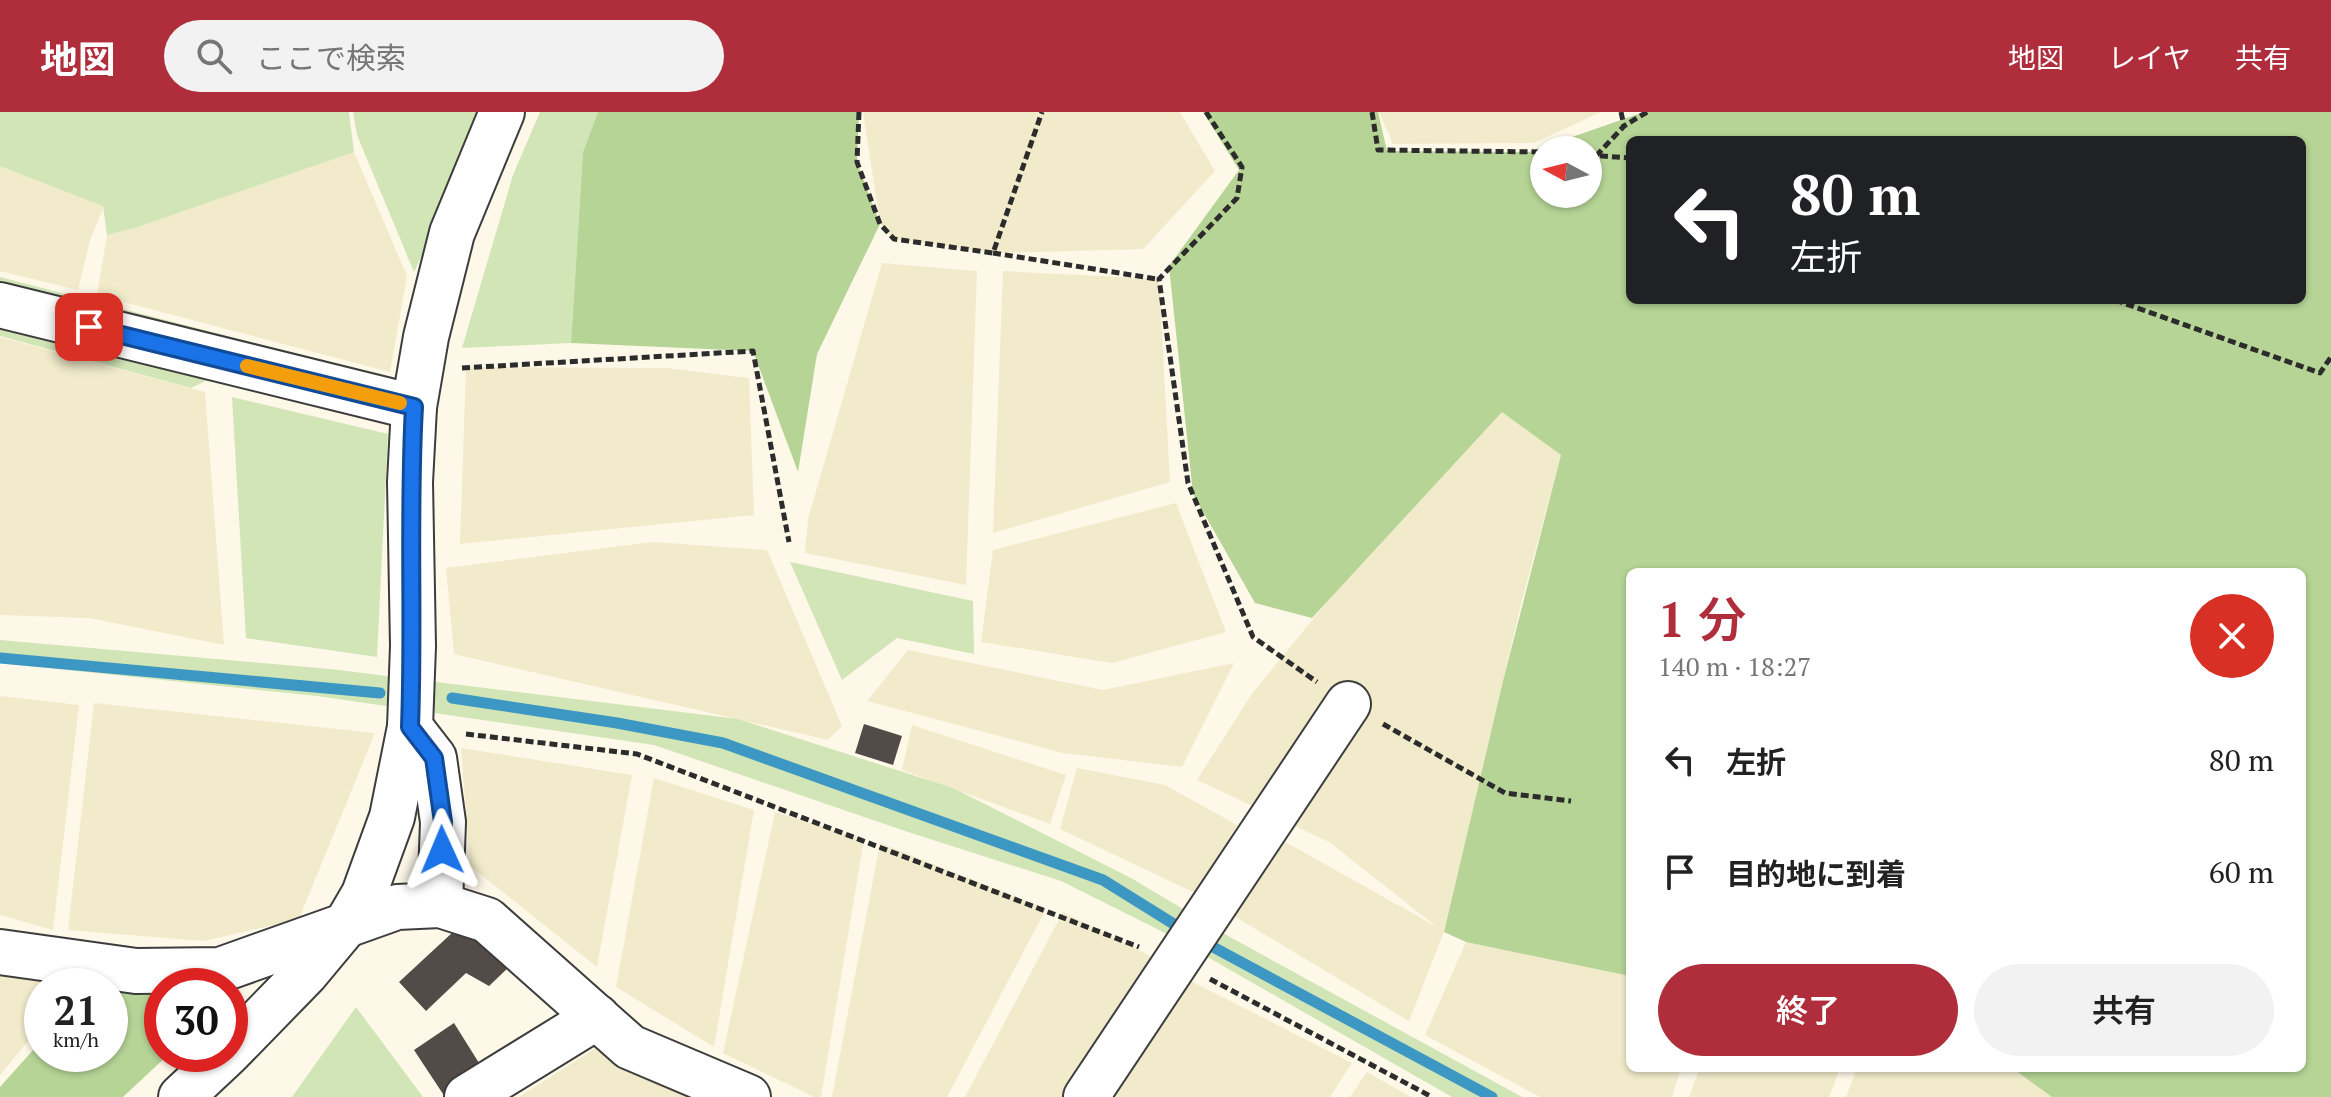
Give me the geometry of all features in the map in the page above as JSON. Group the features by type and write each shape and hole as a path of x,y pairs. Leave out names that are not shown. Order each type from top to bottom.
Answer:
{"street":[{"path":"248,1032 306,973 346,925 364,894 392,817 410,727 413,646 410,482 418,388 426,337 452,233 502,112"},
{"path":"0,305 418,388"},
{"path":"1086,1097 1348,704"},
{"path":"410,727 434,758 443,822 440,905"},
{"path":"0,952 136,971 220,970 397,907 440,905 487,920 630,1047 748,1097"},
{"path":"467,1097 597,1017"},
{"path":"181,1097 207,1072"}],"path":[{"path":"859,112 857,162 880,224 894,239 1157,279"},
{"path":"993,253 1042,112"},
{"path":"1206,112 1242,167 1237,198 1159,279 1188,483 1253,637 1348,704 1505,793 1571,801"},
{"path":"1372,112 1378,150 1530,152"},
{"path":"1621,112 1624,126"},
{"path":"1602,150 1624,126 1647,112"},
{"path":"1602,156 1626,158"},
{"path":"2126,304 2320,373 2331,357"},
{"path":"418,388 753,351 789,542"},
{"path":"410,727 637,754 1177,961 1432,1097"}],"shaded area":[{"path":"863,112 1180,112 1215,171 1143,249 993,253 894,239 880,223"},
{"path":"1379,112 1601,112 1549,136 1530,136 1530,143 1393,144"},
{"path":"354,152 407,276 390,372 97,295 107,235"},
{"path":"0,158 104,206 90,240 78,290 0,271"},
{"path":"882,263 977,271 966,585 805,553 808,519"},
{"path":"1003,271 1159,279 1170,482 993,533"},
{"path":"0,337 205,392 224,645 89,618 0,615"},
{"path":"466,367 667,368 749,378 754,515 460,544"},
{"path":"1502,411 1561,455 1521,604 1444,932 1409,1021 1229,913 1282,840 1437,927 1329,842 1197,780 1251,695 1443,459"},
{"path":"1176,503 1226,632 1112,663 981,642 993,550"},
{"path":"653,542 767,550 842,726 828,740 454,654 446,568"},
{"path":"908,650 1103,690 1234,663 1182,767 1063,753 867,701"},
{"path":"0,696 79,705 53,930 0,915"},
{"path":"94,703 375,733 299,919 204,941 68,930"},
{"path":"912,725 1066,775 1050,824 902,770"},
{"path":"461,748 632,775 597,967 470,866"},
{"path":"1077,768 1165,785 1237,825 1197,894 1060,829"},
{"path":"654,778 754,810 714,1047 616,987"},
{"path":"775,812 864,839 821,1097 814,1097 723,1053"},
{"path":"880,843 1046,909 947,1097 832,1097"},
{"path":"1063,912 1162,962 1067,1097 965,1097"},
{"path":"1466,942 1626,973 1626,1072 1680,1072 1672,1097 1540,1097 1425,1035"},
{"path":"0,965 24,969 24,1046 0,1075"},
{"path":"1187,979 1352,1063 1330,1097 1108,1097"},
{"path":"602,1044 709,1097 519,1097"},
{"path":"1367,1072 1411,1097 1350,1097"},
{"path":"1698,1072 1838,1072 1829,1097 1689,1097"},
{"path":"1855,1072 2018,1072 2052,1097 1846,1097"}],"green space":[{"path":"0,112 349,112 354,152 107,235 103,206 0,166"},
{"path":"353,112 489,112 414,272 357,135"},
{"path":"540,112 598,112 583,152 571,343 462,348 513,175"},
{"path":"598,112 859,112 857,162 880,224 817,354 798,472 753,351 571,343 583,152"},
{"path":"1203,112 1378,112 1387,151 1530,152 1530,208 1602,208 1602,136 1575,136 1644,112 2331,112 2331,1097 2052,1097 2018,1072 2306,1072 2306,568 1626,568 1626,975 1466,942 1444,932 1503,681 1561,455 1502,412 1312,618 1255,603 1193,494 1169,266 1239,170"},
{"path":"0,277 273,348 191,388 0,336"},
{"path":"232,397 388,434 377,657 246,638"},
{"path":"790,562 973,601 974,654 897,638 842,680"},
{"path":"0,640 330,669 738,719 953,788 1131,878 1230,937 1522,1097 1452,1097 1169,935 1061,881 654,745 317,696 0,663"},
{"path":"128,988 144,988 144,1072 150,1072 123,1097 0,1097 0,1087 24,1060 24,1072 128,1072"},
{"path":"356,1007 423,1097 292,1097"}],"building":[{"path":"864,724 902,736 893,765 855,753"},
{"path":"466,920 510,966 489,986 466,973 426,1011 399,982"},
{"path":"454,1023 484,1071 445,1097 414,1050"}],"waterway":[{"path":"0,658 380,693"},
{"path":"452,698 723,743 1103,880 1185,931"},
{"path":"1200,940 1492,1097"}],"slow traffic":[{"path":"247,366 400,403"}],"route":[{"path":"89,327 414,407 410,482 413,646 410,727 434,758 443,822 442,850"}]}
